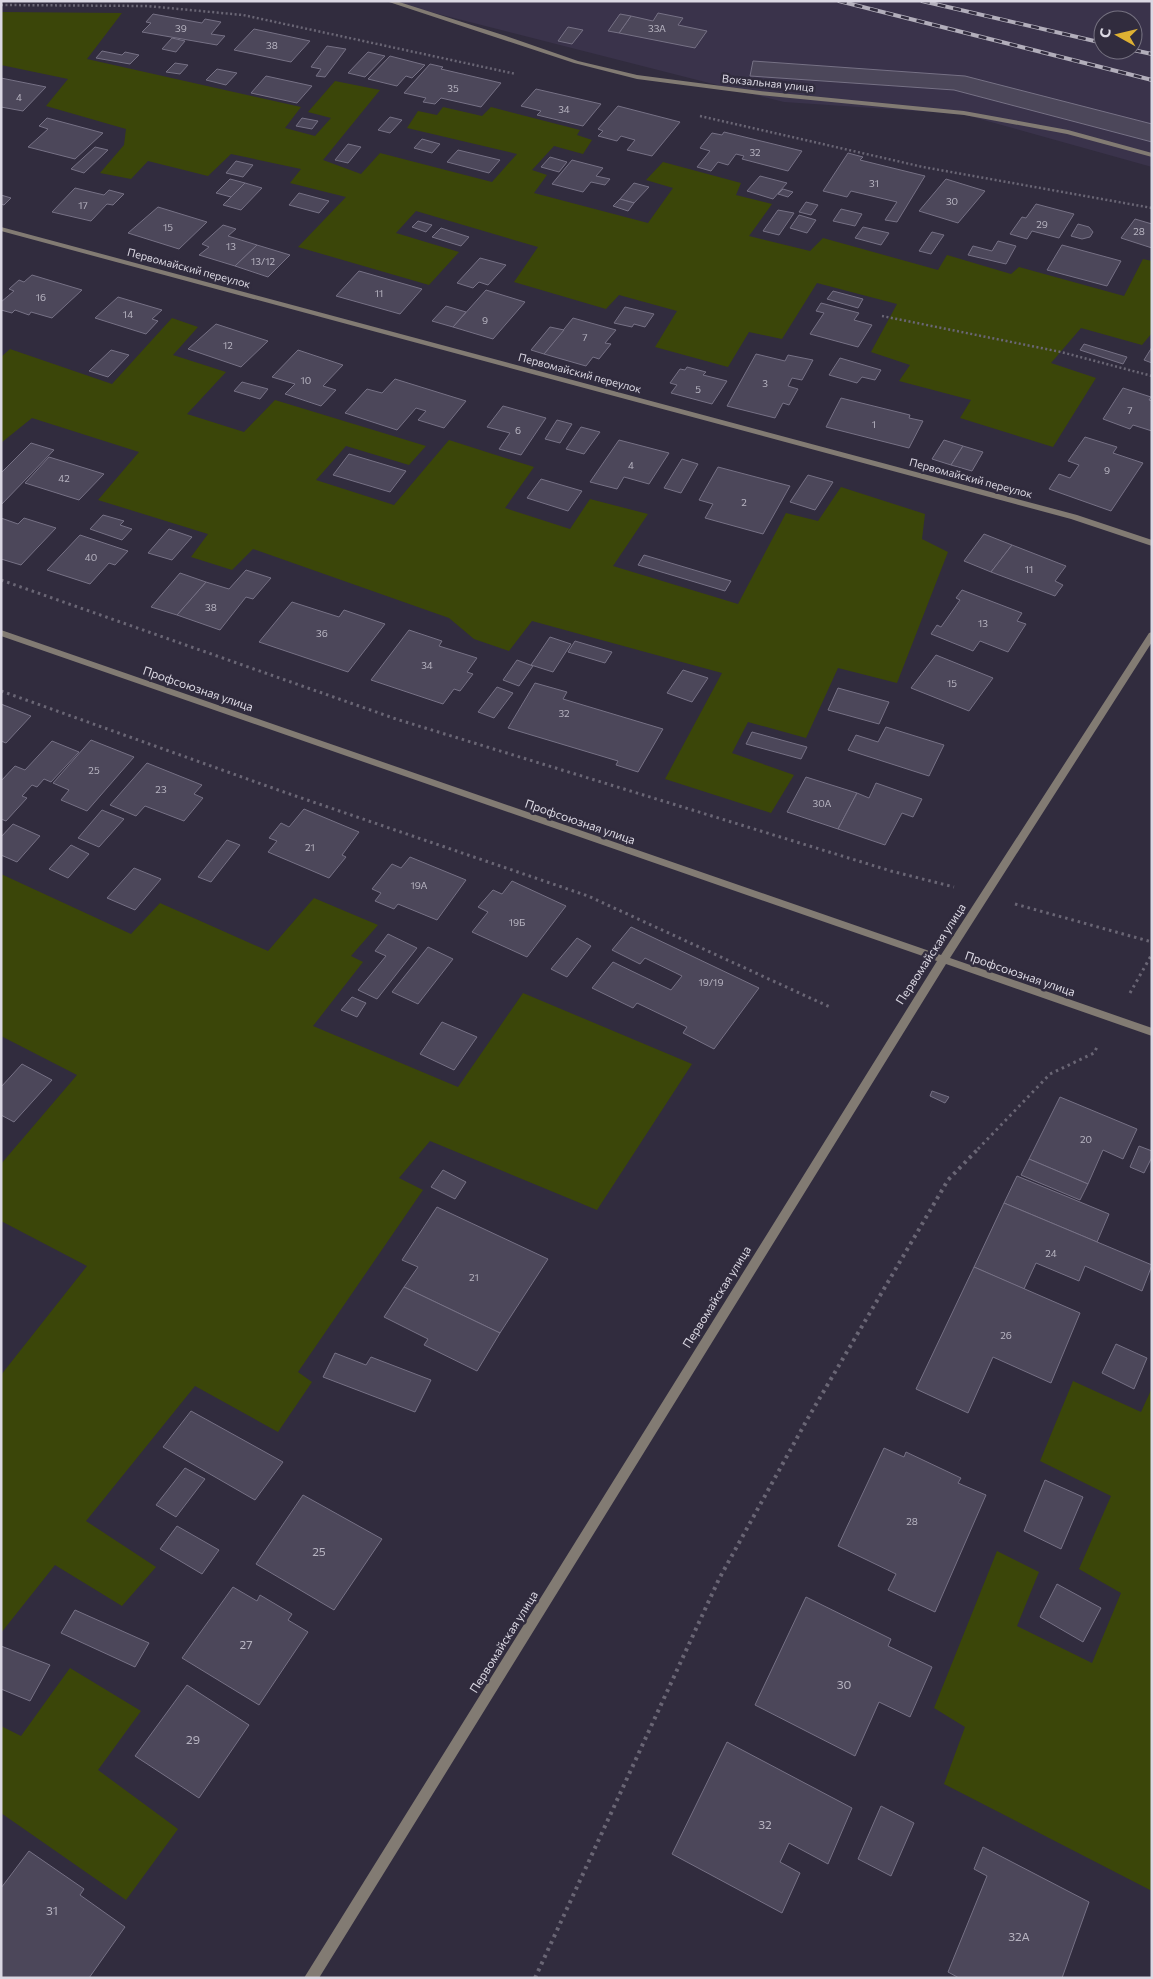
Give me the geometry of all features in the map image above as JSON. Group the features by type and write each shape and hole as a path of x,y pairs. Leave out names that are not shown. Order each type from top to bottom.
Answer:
{"street":[{"name":"Вокзальная улица","path":"389,1 576,62 637,77 760,93 964,113 1068,132 1152,155"},
{"name":"Первомайский переулок","path":"1,229 1064,514 1152,542"},
{"name":"Профсоюзная улица","path":"1,633 942,961 1152,1032"},
{"name":"Первомайская улица","path":"311,1978 942,961 986,896 1152,635"}],"path":[{"path":"882,316 1061,352 1152,376"},
{"path":"1,580 396,718 881,868 1152,942"},
{"path":"1,691 282,791 588,896 832,1008"},
{"path":"535,1978 719,1579 808,1418 948,1180 1050,1074 1094,1053 1152,954"}],"shaded area":[{"path":"387,1 1152,1 1152,167 962,114 784,102"}],"green space":[{"path":"1,12 122,13 87,59 301,107 285,128 315,136 331,118 308,112 335,81 380,90 323,160 361,174 380,153 492,182 517,154 407,128 418,111 437,115 443,107 482,116 491,107 580,130 577,135 592,140 583,154 554,146 532,170 547,175 534,193 648,223 673,188 646,180 663,162 741,183 736,195 772,204 749,236 810,251 823,238 938,270 947,255 1011,274 1019,267 1124,296 1143,259 1152,261 1152,333 1142,345 1081,328 1051,363 1096,378 1053,447 960,418 971,400 899,381 910,365 871,352 897,304 817,283 782,339 749,332 728,367 655,347 677,311 619,295 606,309 514,282 538,247 416,211 396,233 459,252 429,285 298,247 346,197 290,183 301,169 231,154 208,176 148,161 131,179 100,173 124,145 126,129 46,106 68,79 1,65"},
{"path":"172,318 198,327 173,355 226,372 187,414 244,432 275,400 426,446 409,465 346,446 316,480 394,505 449,440 534,467 505,508 570,529 590,499 648,514 613,566 738,604 786,513 818,521 841,487 925,514 922,539 948,552 897,683 838,668 806,738 748,722 732,753 794,775 771,813 665,779 722,673 532,621 509,651 474,639 449,618 253,549 232,570 191,557 208,534 98,500 139,452 32,418 1,443 1,357 10,349 112,384"},
{"path":"1,874 131,934 160,903 268,951 314,898 378,925 351,956 363,962 313,1026 458,1087 523,993 692,1064 597,1210 430,1141 399,1178 423,1190 298,1372 312,1382 278,1432 195,1386 86,1521 156,1567 122,1606 55,1565 1,1633 1,1375 87,1266 1,1221 1,1164 77,1075 1,1036"},
{"path":"1073,1381 1141,1412 1152,1388 1152,1891 944,1784 965,1727 934,1708 997,1551 1039,1572 1017,1626 1092,1663 1121,1593 1079,1569 1111,1496 1040,1461"},
{"path":"70,1668 141,1711 98,1770 178,1829 126,1900 1,1813 1,1726 21,1736"}],"building":[{"path":"658,13 683,18 678,25 707,31 695,48 619,33 631,16 653,21"},
{"path":"153,14 202,23 205,19 221,22 211,34 225,36 217,45 142,32 151,23 146,22"},
{"path":"620,14 631,16 619,33 608,31"},
{"path":"568,27 583,30 572,44 558,41"},
{"path":"254,29 310,41 291,62 234,50"},
{"path":"172,38 185,41 176,52 162,49"},
{"path":"327,46 346,49 325,77 316,76 321,69 311,67"},
{"path":"102,51 122,55 125,52 139,55 130,64 96,58"},
{"path":"368,52 385,56 365,77 348,73"},
{"path":"390,56 425,65 412,78 406,76 397,86 368,79"},
{"path":"753,61 965,76 1152,124 1152,142 954,90 750,76"},
{"path":"175,63 188,65 180,74 166,72"},
{"path":"430,64 443,67 441,69 501,83 481,107 441,98 435,104 423,102 426,98 404,93"},
{"path":"217,69 237,73 226,85 206,80"},
{"path":"266,76 312,86 297,103 251,93"},
{"path":"1,78 46,87 23,111 1,107"},
{"path":"536,89 601,104 583,126 537,115 541,111 521,106"},
{"path":"618,106 680,122 652,156 627,150 635,140 621,136 617,141 598,136 603,131 598,129"},
{"path":"390,117 402,120 390,133 378,130"},
{"path":"47,118 103,133 75,159 28,147 48,129 39,126"},
{"path":"302,118 318,121 312,129 296,126"},
{"path":"724,132 802,151 788,171 742,159 744,156 736,154 728,165 718,162 711,171 697,167 710,151 700,148 712,133 722,135"},
{"path":"422,139 440,144 432,153 414,148"},
{"path":"348,144 361,147 348,163 335,160"},
{"path":"95,147 108,150 84,173 71,169"},
{"path":"458,150 500,160 489,173 447,162"},
{"path":"848,153 863,157 860,160 925,176 897,222 885,220 897,202 851,191 847,197 823,191"},
{"path":"550,157 567,162 559,172 541,167"},
{"path":"572,160 603,168 596,176 610,179 605,185 591,182 583,192 552,184"},
{"path":"236,161 253,165 243,177 226,173"},
{"path":"760,176 787,183 773,199 747,191"},
{"path":"230,179 245,183 231,197 216,193"},
{"path":"946,179 985,191 958,223 919,211"},
{"path":"245,183 262,188 241,210 223,205"},
{"path":"634,183 649,187 634,203 620,199"},
{"path":"75,188 104,195 109,190 124,194 113,205 107,204 91,221 52,212"},
{"path":"783,189 793,192 788,197 778,194"},
{"path":"299,193 329,201 319,213 289,205"},
{"path":"1,195 11,198 4,205 1,204"},
{"path":"620,199 634,203 628,211 613,206"},
{"path":"806,202 818,205 811,215 799,212"},
{"path":"1036,204 1074,214 1059,238 1032,231 1027,239 1010,234 1022,217 1026,218"},
{"path":"158,207 207,222 179,249 128,233"},
{"path":"841,209 862,214 855,226 833,221"},
{"path":"778,210 794,213 779,235 763,231"},
{"path":"799,215 816,220 807,233 790,228"},
{"path":"1135,219 1152,224 1152,248 1121,238"},
{"path":"418,221 432,225 426,232 412,227"},
{"path":"1078,224 1089,227 1093,232 1090,237 1082,239 1071,236"},
{"path":"223,225 236,229 228,236 257,245 235,266 199,255 209,247 202,244"},
{"path":"863,227 889,233 881,245 855,238"},
{"path":"441,228 469,237 461,246 432,237"},
{"path":"932,232 944,235 931,254 919,251"},
{"path":"998,241 1016,246 1006,264 968,255 973,246 992,251"},
{"path":"257,245 290,255 268,277 235,266"},
{"path":"1062,245 1121,261 1107,286 1047,270"},
{"path":"480,258 506,265 488,285 479,282 473,288 457,283"},
{"path":"359,271 422,289 400,314 336,296"},
{"path":"32,275 82,290 52,318 31,312 29,315 15,310 12,313 1,310 1,302 14,291 9,289 19,280 24,282"},
{"path":"486,290 525,302 493,339 453,327"},
{"path":"833,291 863,299 858,308 827,299"},
{"path":"118,297 162,310 152,319 158,321 146,334 95,318"},
{"path":"821,303 859,313 854,320 872,325 858,347 810,334 824,313 816,311"},
{"path":"446,306 466,312 453,327 432,321"},
{"path":"625,307 654,314 645,327 634,324 632,327 614,323"},
{"path":"573,318 616,330 605,343 611,344 599,359 593,357 586,366 544,354"},
{"path":"216,324 268,341 241,367 188,349"},
{"path":"550,327 564,330 544,354 531,350"},
{"path":"1084,344 1127,357 1123,364 1080,350"},
{"path":"1152,347 1152,363 1144,360"},
{"path":"111,350 129,355 108,377 89,371"},
{"path":"298,350 343,365 323,386 336,390 321,406 285,394 295,384 272,377"},
{"path":"756,354 785,361 788,355 813,360 802,380 792,378 788,386 798,389 789,405 783,403 775,418 727,406"},
{"path":"840,358 881,370 875,380 862,377 857,383 829,375"},
{"path":"687,367 706,372 703,375 727,381 712,404 671,393 677,385 670,383 680,369 685,370"},
{"path":"395,379 466,401 444,428 418,420 426,411 416,408 397,430 345,413 367,389 382,393"},
{"path":"242,382 268,389 260,399 234,391"},
{"path":"1123,388 1151,397 1149,400 1152,401 1152,431 1133,425 1130,429 1103,419"},
{"path":"841,398 910,415 909,418 923,421 909,448 826,427"},
{"path":"503,406 546,418 521,455 499,449 510,433 487,427"},
{"path":"557,420 572,424 560,443 545,439"},
{"path":"581,427 600,432 584,454 566,449"},
{"path":"1085,437 1117,447 1113,453 1143,463 1111,511 1049,489 1059,474 1070,478 1079,465 1068,461"},
{"path":"619,440 669,453 649,484 624,477 617,489 590,482"},
{"path":"944,440 963,446 951,465 932,459"},
{"path":"31,443 54,450 1,505 1,473"},
{"path":"963,446 983,452 972,471 951,465"},
{"path":"349,454 406,471 390,492 333,475"},
{"path":"49,457 104,474 79,500 25,483"},
{"path":"682,459 698,464 681,493 664,488"},
{"path":"718,467 790,486 763,534 705,518 713,504 699,500"},
{"path":"808,475 833,482 815,510 790,502"},
{"path":"541,479 582,491 568,511 527,498"},
{"path":"103,515 124,521 120,525 132,529 122,540 90,529"},
{"path":"1,518 18,524 24,518 56,528 21,565 1,559"},
{"path":"169,529 192,537 172,560 148,553"},
{"path":"984,534 1012,545 991,572 964,561"},
{"path":"80,535 128,551 115,565 109,563 90,584 47,570"},
{"path":"1012,545 1066,566 1055,581 1063,585 1055,596 991,572"},
{"path":"644,555 731,581 725,591 638,565"},
{"path":"246,570 271,578 253,599 246,597 220,630 177,615 206,582 229,589"},
{"path":"180,573 206,582 177,615 151,607"},
{"path":"962,590 1022,613 1017,621 1026,624 1008,652 980,641 973,651 931,634 937,625 941,627 960,600 956,598"},
{"path":"292,602 339,617 344,610 385,624 348,672 259,642"},
{"path":"409,630 442,641 439,646 477,658 467,672 473,674 460,691 454,689 443,704 371,680"},
{"path":"550,637 571,644 553,672 531,665"},
{"path":"575,641 612,652 605,663 568,652"},
{"path":"936,655 993,678 969,711 911,688"},
{"path":"517,660 533,666 519,686 503,680"},
{"path":"683,670 708,678 692,702 667,693"},
{"path":"535,683 567,692 563,699 663,729 638,772 616,765 618,761 508,728"},
{"path":"497,687 513,693 494,718 478,712"},
{"path":"838,688 889,702 879,724 828,710"},
{"path":"1,704 31,716 6,743 1,741"},
{"path":"886,727 944,745 929,776 848,750 856,735 878,742"},
{"path":"752,732 807,747 801,759 746,744"},
{"path":"91,740 134,757 87,811 61,800 69,790 53,783"},
{"path":"52,741 79,752 51,782 44,779 37,787 32,785 22,796 27,798 6,821 1,819 1,781 15,766 25,770"},
{"path":"147,763 202,785 194,794 203,798 184,821 145,806 136,816 110,805"},
{"path":"806,777 857,793 838,829 787,812"},
{"path":"876,783 922,799 913,817 902,813 885,845 838,829 857,793 869,798"},
{"path":"304,809 359,832 342,855 346,857 329,878 268,852 277,841 269,838 281,823 289,827"},
{"path":"102,810 124,819 99,847 78,838"},
{"path":"13,824 40,836 17,862 1,855 1,837"},
{"path":"227,840 240,845 211,882 198,877"},
{"path":"71,845 89,854 68,878 49,869"},
{"path":"410,857 466,880 437,920 398,904 394,909 375,901 381,893 372,889 392,864 401,868"},
{"path":"134,868 161,879 135,910 107,898"},
{"path":"512,881 566,906 527,957 472,932 488,912 478,907 493,890 502,894"},
{"path":"631,927 759,988 714,1049 683,1033 687,1027 637,1003 633,1008 592,988 613,962 671,990 682,976 645,958 640,964 612,950"},
{"path":"388,934 417,948 377,999 358,990 386,956 375,951"},
{"path":"577,938 591,946 567,977 551,969"},
{"path":"428,947 453,959 418,1004 392,992"},
{"path":"352,997 366,1003 357,1017 341,1010"},
{"path":"442,1022 477,1037 454,1070 420,1054"},
{"path":"22,1064 52,1080 14,1122 1,1115 1,1087"},
{"path":"932,1091 949,1097 945,1103 930,1096"},
{"path":"1060,1097 1137,1129 1123,1159 1103,1150 1088,1184 1029,1159"},
{"path":"1139,1146 1152,1151 1152,1157 1144,1173 1130,1167"},
{"path":"1029,1159 1088,1184 1080,1200 1021,1175"},
{"path":"443,1170 466,1182 455,1199 431,1187"},
{"path":"1017,1176 1109,1214 1097,1242 1004,1203"},
{"path":"1004,1203 1152,1265 1142,1291 1085,1266 1079,1281 1036,1263 1024,1289 974,1267"},
{"path":"437,1207 548,1259 500,1333 404,1287 418,1267 402,1260"},
{"path":"974,1267 1080,1313 1051,1383 993,1357 968,1413 916,1389"},
{"path":"404,1287 500,1333 477,1371 424,1345 428,1339 384,1317"},
{"path":"1116,1344 1147,1358 1134,1389 1102,1373"},
{"path":"335,1353 366,1365 371,1357 431,1380 415,1412 323,1377"},
{"path":"191,1411 283,1462 255,1500 163,1447"},
{"path":"884,1448 904,1457 906,1452 961,1478 958,1483 986,1495 935,1612 888,1590 896,1574 838,1546"},
{"path":"185,1468 205,1479 176,1517 156,1505"},
{"path":"1045,1480 1083,1497 1061,1549 1024,1531"},
{"path":"303,1495 382,1539 334,1610 256,1564"},
{"path":"177,1526 219,1550 202,1574 160,1549"},
{"path":"1057,1584 1101,1608 1083,1642 1040,1617"},
{"path":"233,1587 257,1601 260,1595 292,1614 288,1620 308,1632 259,1705 182,1658"},
{"path":"806,1597 891,1639 888,1646 932,1667 910,1717 879,1702 855,1756 755,1705"},
{"path":"75,1610 149,1643 135,1667 61,1633"},
{"path":"1,1646 50,1665 30,1701 1,1689"},
{"path":"187,1685 249,1725 199,1798 135,1756"},
{"path":"727,1742 852,1808 828,1864 789,1843 780,1862 800,1873 782,1913 672,1854"},
{"path":"881,1806 914,1823 891,1876 858,1859"},
{"path":"983,1847 1089,1902 1062,1978 959,1978 948,1972 987,1876 974,1869"},
{"path":"29,1851 84,1889 80,1895 125,1927 89,1978 1,1978 1,1888"}],"railway":[{"path":"839,1 1152,80"},
{"path":"922,1 1093,41"},
{"path":"1143,52 1152,54"}]}
